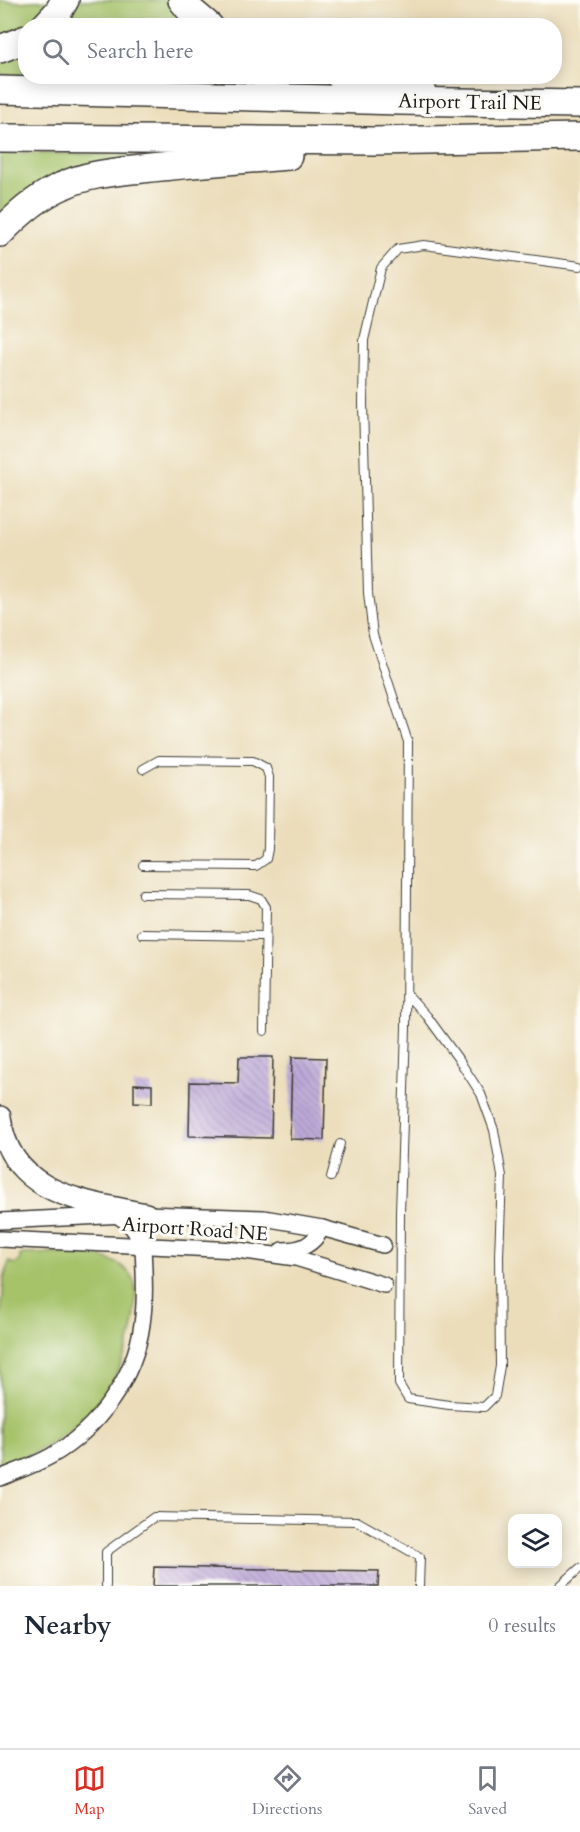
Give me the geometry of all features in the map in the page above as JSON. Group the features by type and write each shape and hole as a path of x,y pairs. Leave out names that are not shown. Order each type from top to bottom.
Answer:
{"highway":[{"path":"52,18 65,0"},
{"path":"182,0 200,18"},
{"path":"0,49 18,42"},
{"path":"411,84 580,103"},
{"name":"Airport Trail NE","path":"0,90 134,92 400,102 580,103"},
{"name":"Airport Trail NE","path":"0,138 374,141 580,137"},
{"path":"0,233 25,210 61,186 88,177 171,166 357,150 374,141"}],"main road":[{"path":"0,1117 4,1137 33,1178 55,1192 135,1215 134,1223 140,1233 143,1246"}],"street":[{"path":"0,1221 135,1215 264,1218 322,1227 383,1245"},
{"path":"237,1250 302,1249 312,1243 322,1227"},
{"name":"Airport Road NE","path":"0,1239 237,1250 296,1258 384,1285"},
{"path":"0,1478 51,1456 72,1441 92,1424 116,1394 134,1358 141,1331 144,1304 143,1246"}],"lane":[{"path":"406,994 427,1016 481,1094 494,1130 502,1176 499,1256 500,1366 495,1396 484,1407 408,1399 399,1384 408,742 373,635 368,593 363,415 364,340 381,268 398,249 424,245 580,266"},
{"path":"143,768 159,760 253,761 266,768 268,786 266,860 256,866 143,865"},
{"path":"143,894 249,895 261,899 266,907 264,1031"},
{"path":"142,934 265,936"},
{"path":"331,1177 340,1144"},
{"path":"106,1586 106,1552 154,1517 357,1521 420,1557 419,1586"},
{"path":"560,1586 580,1568"}],"green space":[{"path":"0,0 17,2 53,0 36,18 18,18 18,29 0,39"},
{"path":"78,0 168,0 186,18 66,18"},
{"path":"18,53 18,75 0,75 0,60"},
{"path":"0,153 141,155 141,161 0,224"},
{"path":"70,1253 103,1258 117,1263 128,1272 135,1284 135,1306 127,1349 108,1389 94,1406 79,1422 55,1441 0,1467 0,1328 4,1279 9,1262 15,1264 20,1260 20,1255"}],"building":[{"path":"239,1057 273,1057 271,1138 189,1136 190,1082 238,1083"},
{"path":"292,1057 326,1058 324,1140 290,1139"},
{"path":"134,1084 152,1085 152,1103 134,1102"},
{"path":"154,1567 379,1571 378,1586 153,1586"}]}
